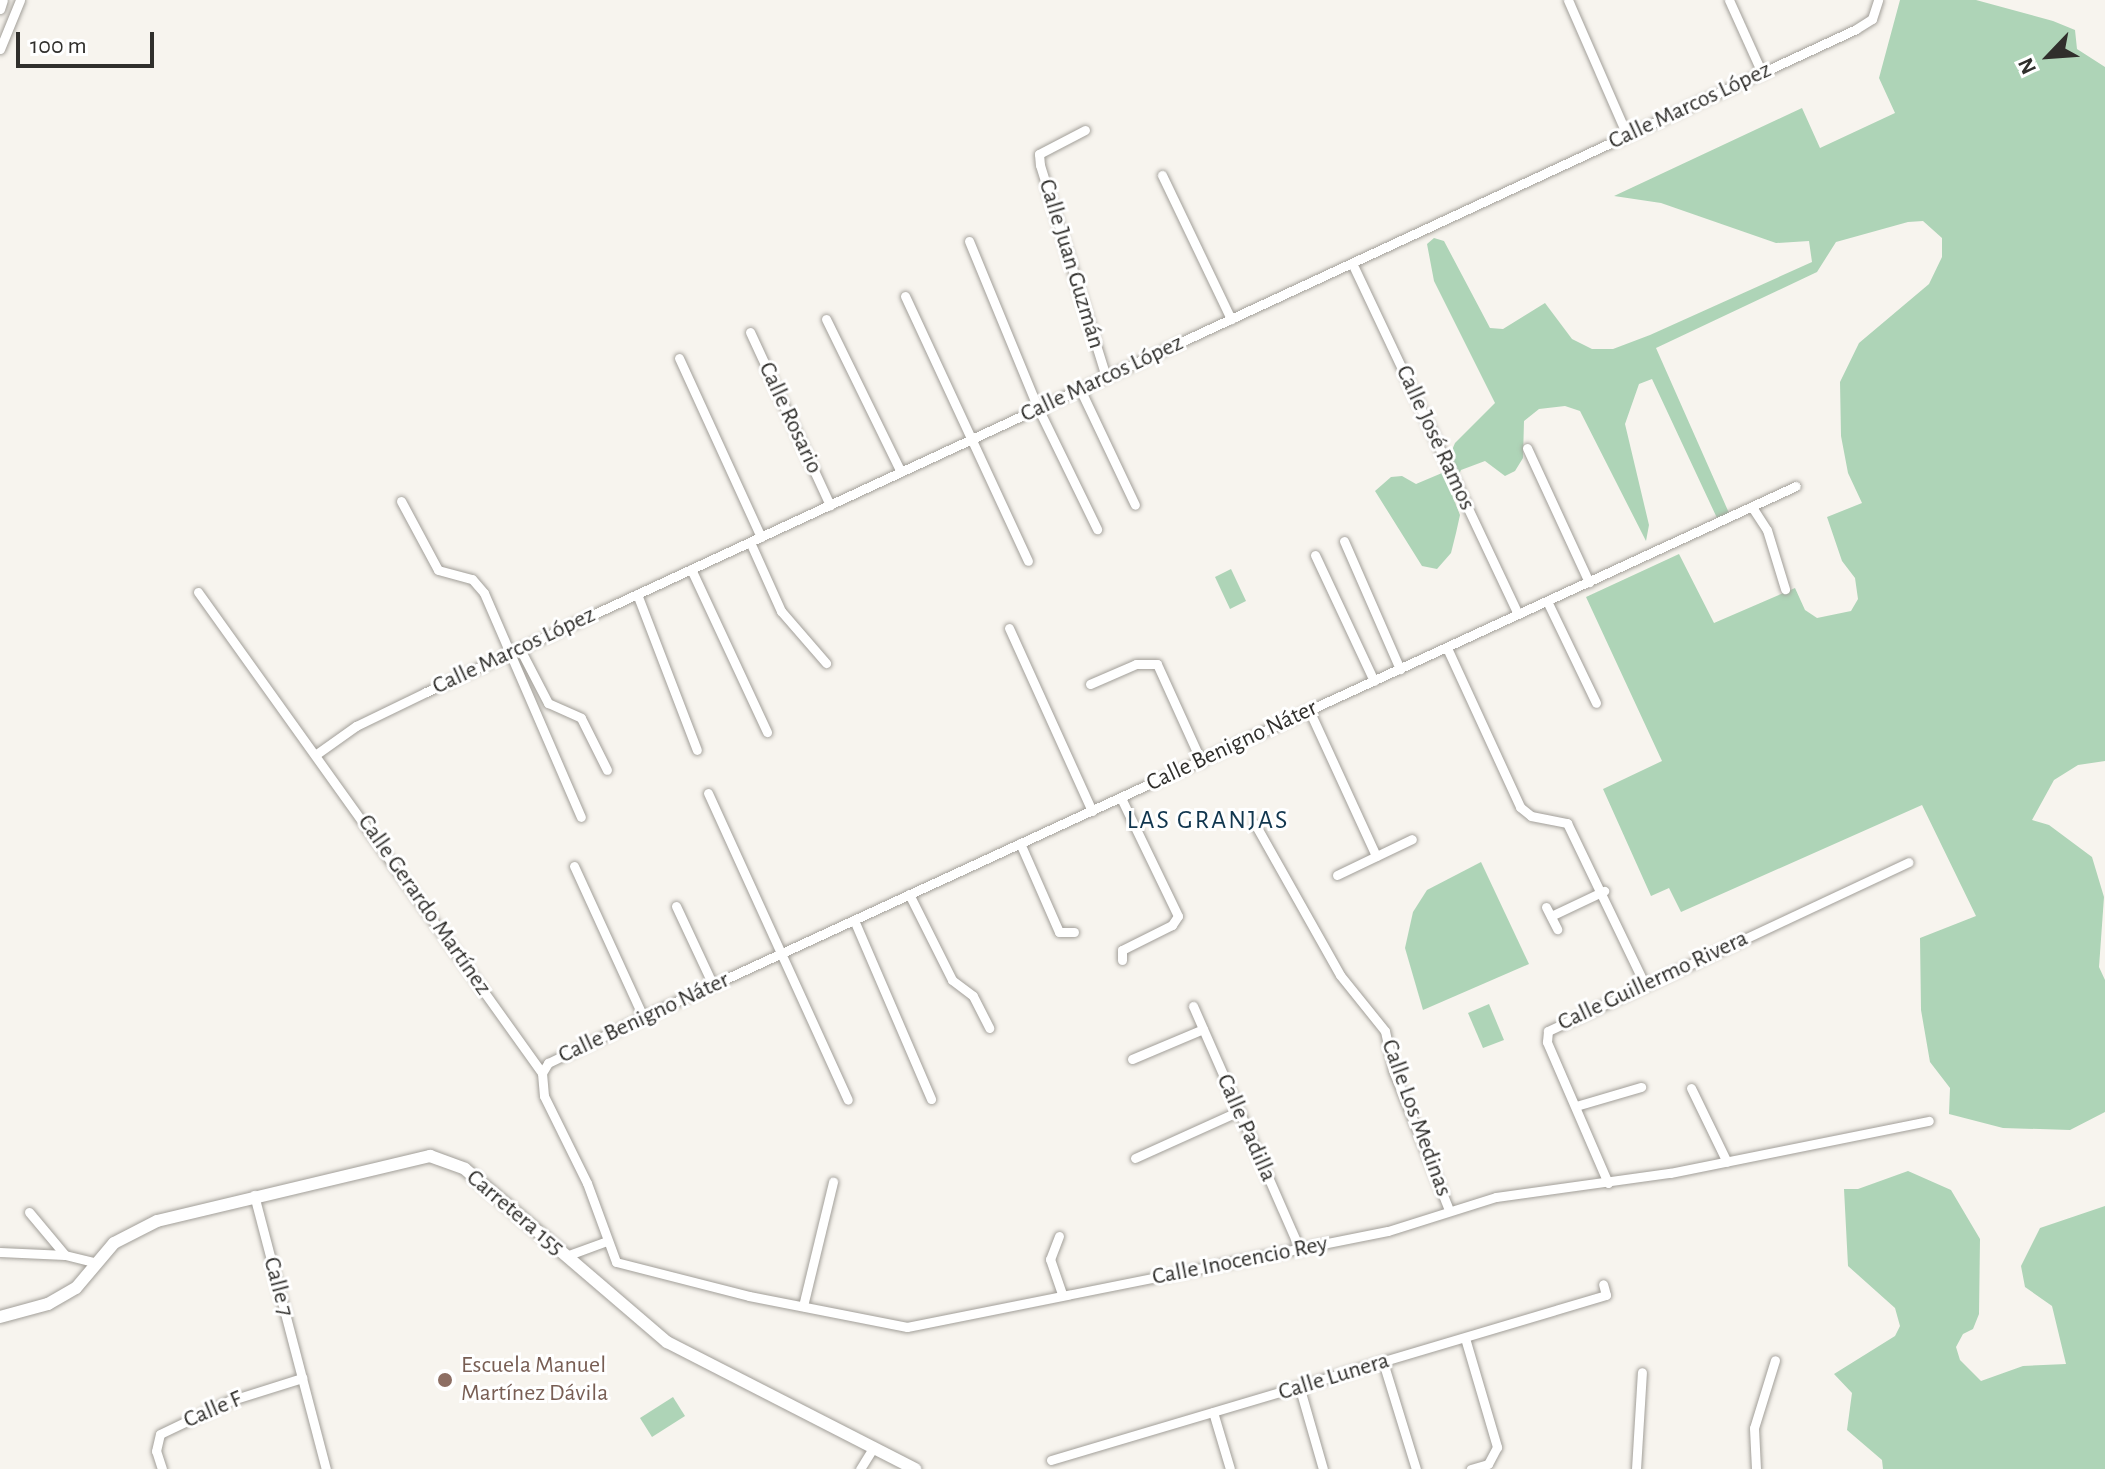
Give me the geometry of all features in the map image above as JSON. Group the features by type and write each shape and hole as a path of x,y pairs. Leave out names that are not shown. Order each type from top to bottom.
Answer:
{"street":[{"path":"0,9 3,0"},
{"path":"0,49 20,0"},
{"path":"1568,0 1627,135"},
{"path":"1729,0 1762,73"},
{"name":"Calle Marcos López","path":"318,753 356,726 507,654 1856,29 1872,19 1876,2"},
{"name":"Calle Juan Guzmán","path":"1085,130 1039,154 1106,377"},
{"path":"1162,175 1231,319"},
{"path":"969,241 1038,408 1097,529"},
{"name":"Calle José Ramos","path":"1352,263 1518,614"},
{"path":"905,296 1028,561"},
{"path":"826,319 901,472"},
{"name":"Calle Rosario","path":"750,332 830,505"},
{"path":"679,358 761,537"},
{"path":"1080,389 1135,505"},
{"path":"1527,448 1589,582"},
{"name":"Calle Benigno Náter","path":"542,1073 548,1063 643,1017 1796,486"},
{"path":"401,501 438,570 472,579 484,593 507,654 581,817"},
{"path":"1752,507 1767,530 1785,589"},
{"path":"1344,541 1400,669"},
{"path":"750,542 781,611 826,663"},
{"path":"1315,555 1374,681"},
{"path":"691,569 767,732"},
{"name":"Calle Gerardo Martínez","path":"198,592 235,651 318,753 542,1073 544,1096 587,1183 607,1241"},
{"path":"637,594 697,750"},
{"path":"1547,601 1596,703"},
{"path":"1009,628 1092,811"},
{"path":"1447,648 1520,807 1531,816 1567,823 1604,891 1644,983"},
{"path":"520,649 548,703 581,718 607,770"},
{"path":"1090,684 1136,664 1157,664 1201,761"},
{"path":"1309,710 1376,856"},
{"path":"708,793 848,1100"},
{"path":"1121,798 1178,916 1172,925 1122,950 1122,960"},
{"name":"Calle Los Medinas","path":"1255,824 1340,975 1385,1031 1393,1070 1449,1210"},
{"path":"1337,875 1412,839"},
{"path":"1020,843 1059,932 1074,932"},
{"name":"Calle Guillermo Rivera","path":"1608,1183 1547,1042 1548,1031 1644,983 1908,862"},
{"path":"574,866 643,1017"},
{"path":"1557,929 1549,912 1604,891"},
{"path":"909,894 952,980 973,996 989,1028"},
{"path":"676,906 713,985"},
{"path":"854,920 931,1099"},
{"name":"Calle Padilla","path":"1193,1006 1300,1250"},
{"path":"1132,1059 1203,1029"},
{"path":"1576,1106 1641,1087"},
{"path":"1691,1088 1727,1162"},
{"path":"1135,1158 1239,1111"},
{"name":"Calle Inocencio Rey","path":"607,1241 616,1262 907,1327 1388,1231 1496,1197 1608,1183 1929,1121"},
{"name":"Carretera 155","path":"0,1317 48,1304 76,1288 114,1243 157,1221 254,1195 430,1156 465,1169 667,1342 915,1469"},
{"path":"803,1306 833,1182"},
{"name":"Calle 7","path":"254,1195 326,1469"},
{"path":"29,1212 65,1255"},
{"path":"1059,1236 1050,1259 1062,1294"},
{"path":"566,1256 607,1241"},
{"path":"0,1252 65,1255 97,1263"},
{"name":"Calle Lunera","path":"1051,1460 1300,1389 1606,1295 1603,1284"},
{"path":"1465,1338 1497,1447 1488,1464 1471,1469"},
{"path":"1756,1469 1754,1428 1775,1360"},
{"path":"1383,1362 1416,1469"},
{"path":"1636,1469 1642,1372"},
{"name":"Calle F","path":"162,1469 156,1451 160,1434 229,1401 302,1378"},
{"path":"1300,1389 1323,1469"},
{"path":"1213,1412 1230,1469"},
{"path":"860,1469 874,1447"}],"green space":[{"path":"1900,0 1976,0 2053,21 2075,30 2077,49 2105,67 2105,761 2078,765 2054,780 2032,820 2049,825 2092,857 2104,897 2099,967 2105,980 2105,1112 2070,1130 2003,1128 1949,1114 1950,1088 1930,1062 1921,1010 1920,938 1976,916 1922,805 1681,912 1669,888 1651,896 1603,789 1662,761 1586,597 1679,554 1714,623 1795,588 1805,610 1817,618 1851,611 1858,599 1855,578 1842,561 1827,517 1862,503 1848,473 1841,436 1840,382 1859,343 1929,284 1942,257 1942,238 1923,221 1908,222 1836,242 1817,272 1656,348 1729,513 1717,518 1652,379 1639,384 1625,424 1649,525 1646,541 1580,411 1565,406 1539,409 1524,421 1523,458 1515,471 1505,476 1485,461 1461,470 1451,492 1460,515 1456,533 1451,553 1437,569 1422,566 1375,491 1391,477 1402,476 1416,484 1442,473 1455,443 1495,403 1434,281 1427,244 1434,238 1444,241 1490,328 1503,329 1545,303 1572,339 1592,349 1613,349 1650,335 1812,262 1809,241 1776,243 1661,203 1614,196 1802,108 1820,148 1895,113 1879,78"},
{"path":"1231,569 1246,601 1230,609 1215,577"},
{"path":"1481,862 1529,964 1423,1010 1405,948 1413,912 1427,890"},
{"path":"1489,1004 1504,1040 1483,1048 1468,1013"},
{"path":"1908,1171 1951,1190 1980,1239 1979,1314 1973,1329 1963,1334 1956,1347 1960,1360 1981,1381 2023,1366 2066,1364 2052,1306 2025,1287 2021,1266 2040,1228 2105,1206 2105,1469 1883,1469 1882,1460 1847,1430 1852,1393 1834,1374 1895,1336 1900,1326 1895,1308 1848,1266 1844,1189 1858,1189"},
{"path":"673,1397 685,1416 652,1437 640,1418"}],"place":[{"name":"Escuela Manuel Martínez Dávila","path":"445,1380"}],"district":[{"name":"LAS GRANJAS","path":"1208,821"}]}
